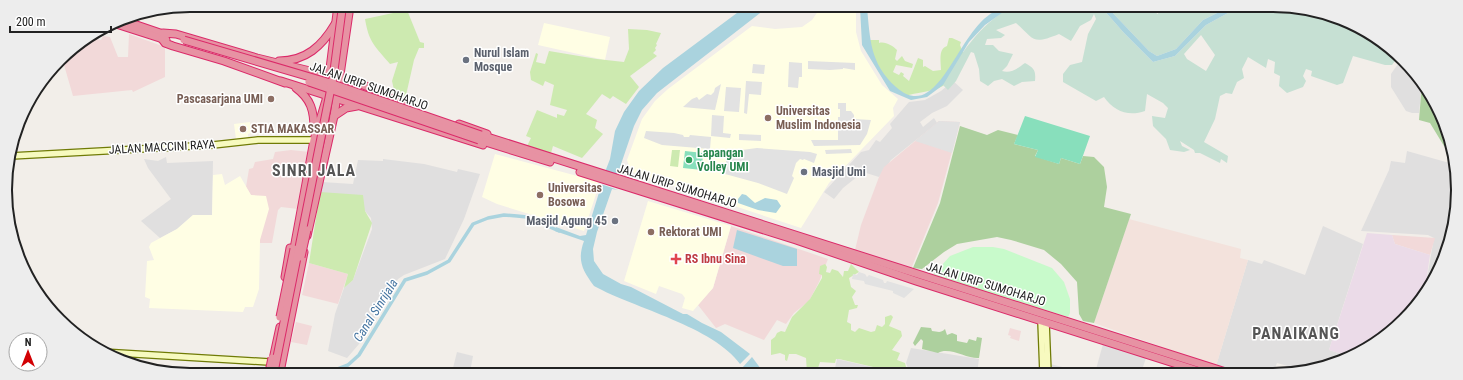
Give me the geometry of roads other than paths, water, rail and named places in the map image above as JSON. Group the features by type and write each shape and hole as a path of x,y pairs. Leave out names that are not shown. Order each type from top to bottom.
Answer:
{"highway":[{"path":"275,368 314,140 326,95 337,12"},
{"path":"270,368 296,241 333,78 341,12"},
{"path":"280,368 332,106 345,12"},
{"path":"280,368 342,79 349,12"},
{"path":"271,61 294,60 305,56 316,48 336,21"},
{"name":"JALAN URIP SUMOHARJO","path":"128,23 183,43 319,85 600,177 1130,341 1204,368"},
{"name":"JALAN URIP SUMOHARJO","path":"123,26 162,36"},
{"path":"176,34 311,72 365,85 403,105 486,133 493,142 484,145 359,106 337,101 326,95 173,46 164,42 162,36 176,34"},
{"path":"306,89 317,81 316,75 311,72"},
{"path":"281,81 297,88 307,97 314,114 314,140"},
{"path":"359,106 353,98 352,92 357,87 365,85"},
{"path":"334,116 346,108 359,106"},
{"path":"296,241 299,252 303,251 305,248"},
{"path":"269,368 269,362 276,335 290,247 296,241"},
{"path":"270,368 296,241"},
{"name":"JALAN URIP SUMOHARJO","path":"823,246 1043,322 1080,332 1127,349 1189,368"},
{"path":"290,269 296,265 300,265 301,270"},
{"path":"1127,349 1130,341"}],"street":[{"name":"JALAN MACCINI RAYA","path":"15,156 213,145 260,140 314,140"},
{"path":"1043,322 1043,368"},
{"path":"1043,322 1048,368"},
{"path":"119,353 269,362"}],"water":[{"path":"738,12 762,12 657,93 642,110 634,126 617,176 605,172 610,159 615,131 624,112 639,91 663,68"},
{"path":"860,12 867,12 873,50 876,60 887,78 896,87 913,96 927,93 940,81 977,26 992,13 1003,12 985,25 969,42 943,85 927,97 911,100 890,91 862,45"},
{"path":"1106,12 1112,12 1149,51 1157,56 1176,49 1203,20 1219,12 1232,12 1206,25 1175,56 1153,62"},
{"path":"598,183 618,190 612,189 597,232 593,249 594,261 603,274 721,332 750,354 740,364 728,351 712,339 672,319 594,286 586,275 582,265 581,254 584,241 555,231 556,227 580,236 586,235 601,186"},
{"path":"742,194 746,195 755,203 765,198 777,200 781,206 776,213 758,210 738,203 738,199"},
{"path":"737,230 797,249 797,266 783,266 733,248"},
{"path":"752,357 760,368 742,368"}],"waterway":[{"name":"Canal Sinrijala","path":"340,368 348,365 359,355 405,280 427,273 449,261 473,224 488,218 504,215 517,216 527,217 559,231"}],"place":[{"name":"Nurul Islam Mosque","path":"466,60"},
{"name":"Pascasarjana UMI","path":"271,99"},
{"name":"Universitas Muslim Indonesia","path":"768,118"},
{"name":"STIA MAKASSAR","path":"243,129"},
{"name":"Lapangan Volley UMI","path":"689,160"},
{"name":"Masjid Umi","path":"804,172"},
{"name":"Universitas Bosowa","path":"540,195"},
{"name":"Masjid Agung 45","path":"615,221"},
{"name":"Rektorat UMI","path":"651,232"},
{"name":"RS Ibnu Sina","path":"676,259"}],"district":[{"name":"SINRI JALA","path":"314,170"},
{"name":"PANAIKANG","path":"1296,333"}]}
